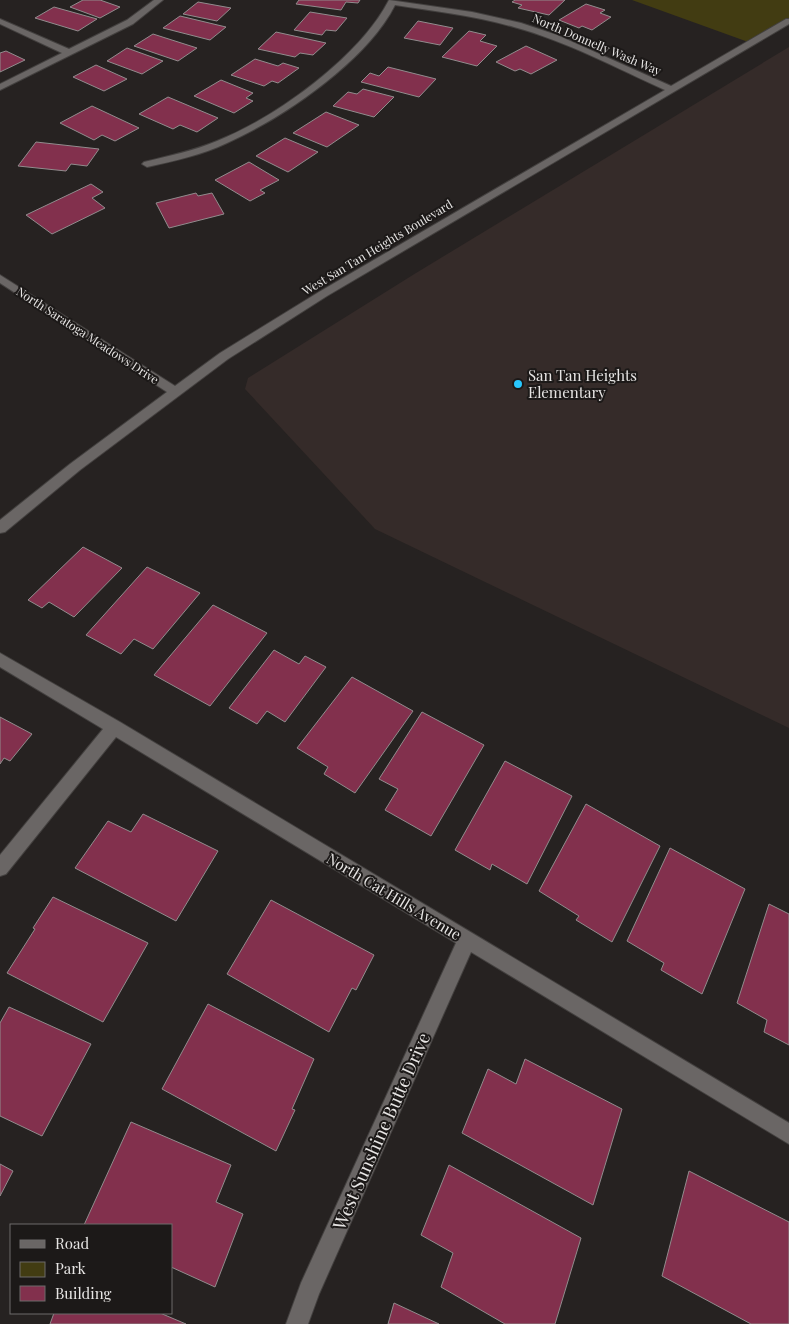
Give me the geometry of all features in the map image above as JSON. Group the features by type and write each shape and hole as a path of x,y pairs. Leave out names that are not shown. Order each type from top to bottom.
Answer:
{"street":[{"path":"0,87 130,22 159,0"},
{"path":"147,164 179,158 216,146 283,110 361,45 382,21 393,1"},
{"name":"North Donnelly Wash Way","path":"393,1 472,14 518,25 554,37 672,90"},
{"path":"0,20 70,53"},
{"name":"West San Tan Heights Boulevard","path":"0,528 75,467 224,356 323,294 789,20"},
{"name":"North Saratoga Meadows Drive","path":"0,278 175,392"},
{"name":"North Cat Hills Avenue","path":"0,659 789,1134"},
{"path":"0,868 114,728"},
{"name":"West Sunshine Butte Drive","path":"297,1324 308,1291 467,940"}],"shaded area":[{"name":"San Tan Heights Elementary","path":"789,47 789,728 375,529 245,389 248,378 416,273"}],"green space":[{"path":"632,0 789,0 789,21 751,43"}],"building":[{"path":"83,0 100,0 120,7 100,18 70,7"},
{"path":"299,0 360,0 358,3 346,2 341,10 296,4"},
{"path":"515,0 565,0 549,15 518,8 522,5 512,2"},
{"path":"198,2 231,8 217,21 183,14"},
{"path":"586,4 605,10 600,13 611,17 592,30 582,26 579,28 559,20"},
{"path":"54,7 97,19 78,31 35,18"},
{"path":"310,12 347,18 336,31 326,30 322,35 294,30"},
{"path":"180,16 226,27 210,40 163,28"},
{"path":"418,21 453,28 440,45 404,38"},
{"path":"469,31 486,35 480,41 497,46 477,66 442,57"},
{"path":"276,32 326,43 313,55 300,53 295,57 258,49"},
{"path":"153,34 197,48 178,61 134,46"},
{"path":"526,46 557,60 531,74 520,69 515,71 496,62"},
{"path":"127,48 163,61 142,74 107,61"},
{"path":"6,51 25,60 0,72 0,53"},
{"path":"255,59 278,66 283,63 299,68 278,83 272,81 264,86 231,75"},
{"path":"96,65 127,79 104,91 73,77"},
{"path":"388,67 436,79 419,97 361,82 370,73 379,76"},
{"path":"221,80 253,93 246,98 253,101 234,113 194,96"},
{"path":"363,89 394,97 374,117 333,106 348,92 357,94"},
{"path":"168,97 218,118 197,132 180,125 173,129 139,114"},
{"path":"92,106 139,128 115,141 102,135 94,140 60,123"},
{"path":"326,112 359,125 327,147 293,133"},
{"path":"285,138 318,152 288,172 256,156"},
{"path":"36,142 99,149 87,166 71,164 66,171 18,166"},
{"path":"249,162 279,180 260,190 265,193 250,201 215,180"},
{"path":"91,184 103,192 92,198 105,208 52,234 26,215"},
{"path":"196,193 198,196 212,193 224,214 169,228 156,203"},
{"path":"83,547 122,568 74,617 49,602 42,608 28,600"},
{"path":"147,567 200,593 153,649 134,639 121,654 86,635"},
{"path":"213,605 267,633 210,706 154,675"},
{"path":"274,650 299,664 305,656 326,667 285,722 267,711 257,724 229,708"},
{"path":"352,677 413,711 355,793 324,774 328,767 297,748"},
{"path":"422,712 484,745 431,836 385,810 398,789 379,779"},
{"path":"0,717 32,734 10,761 4,758 0,764"},
{"path":"505,761 572,796 527,884 492,864 490,870 455,850"},
{"path":"586,804 660,846 612,942 576,920 579,916 539,891"},
{"path":"143,814 218,851 176,921 75,868 108,821 131,832"},
{"path":"670,848 745,889 702,994 661,970 664,963 627,941"},
{"path":"53,897 148,943 103,1022 7,973"},
{"path":"271,900 374,955 356,990 352,988 329,1032 227,974"},
{"path":"769,904 789,914 789,1045 764,1032 767,1020 737,1003"},
{"path":"208,1004 314,1059 292,1109 295,1110 276,1151 162,1089"},
{"path":"9,1007 91,1044 42,1136 0,1116 0,1023"},
{"path":"525,1059 622,1109 593,1205 462,1133 488,1069 516,1084"},
{"path":"131,1122 231,1165 216,1202 243,1214 215,1287 172,1267 172,1224 84,1224"},
{"path":"0,1164 13,1171 0,1196"},
{"path":"449,1165 581,1238 555,1324 505,1324 441,1287 453,1253 421,1235"},
{"path":"689,1171 789,1222 789,1324 751,1324 662,1276"},
{"path":"394,1303 439,1324 388,1324"},
{"path":"54,1314 162,1314 186,1324 50,1324"}],"place":[{"name":"San Tan Heights Elementary","path":"518,384"}]}
